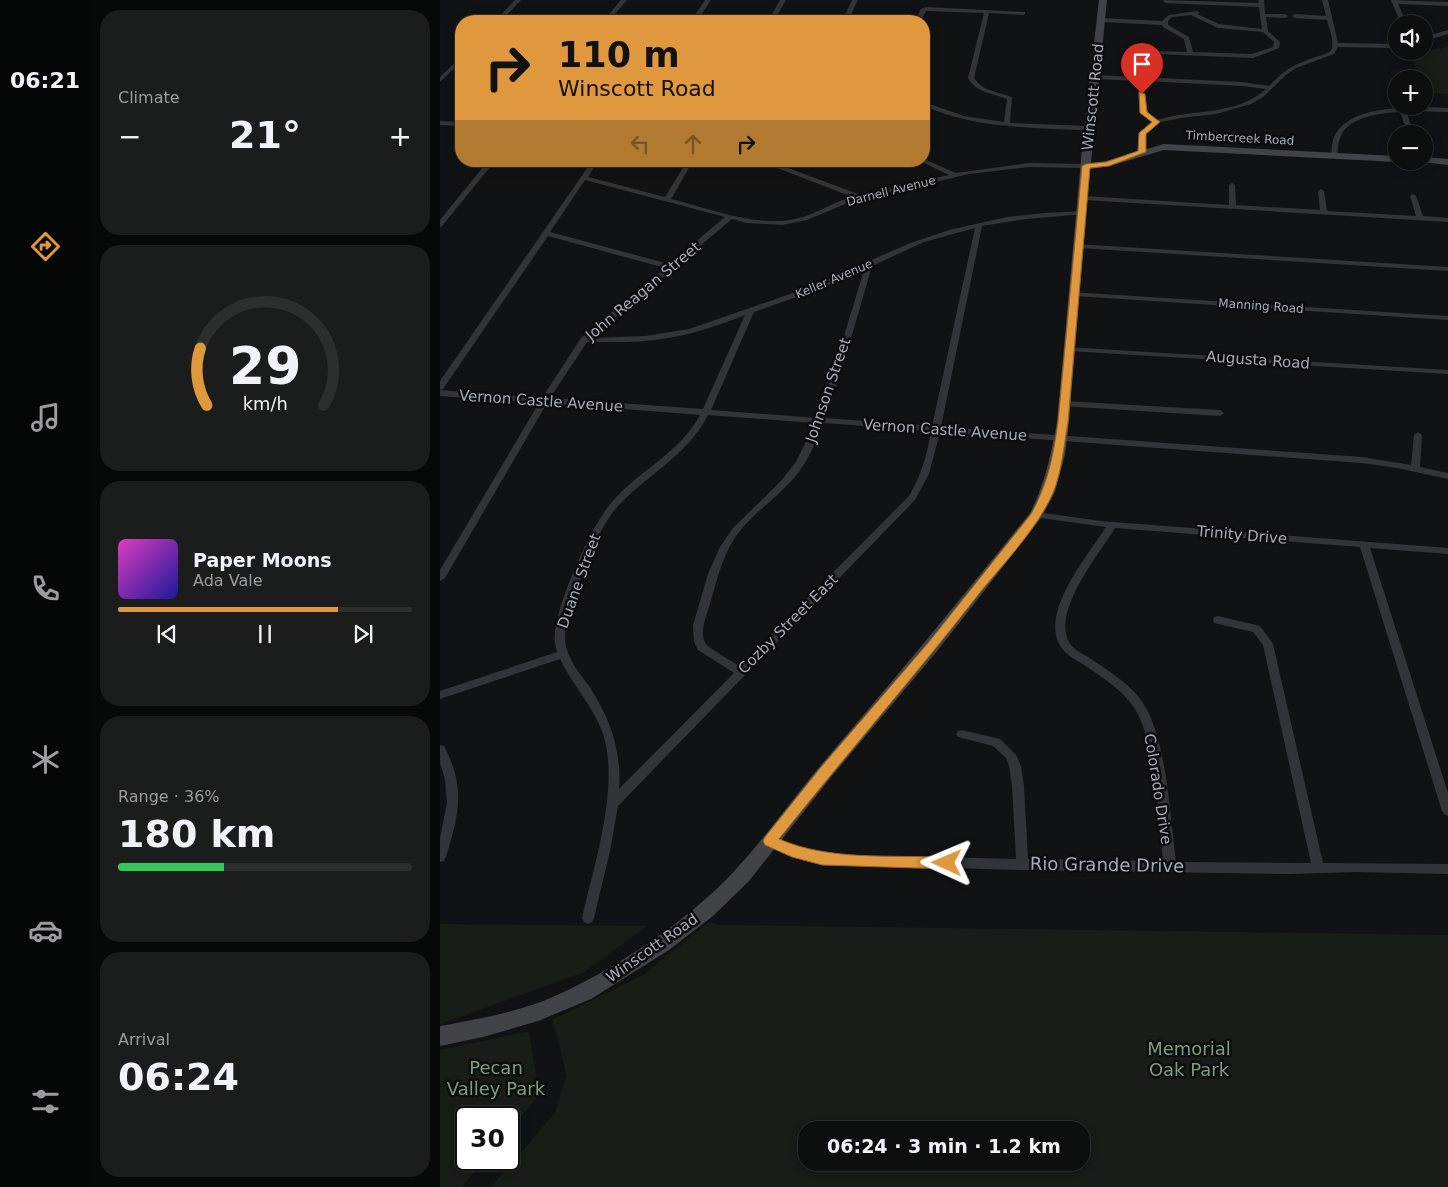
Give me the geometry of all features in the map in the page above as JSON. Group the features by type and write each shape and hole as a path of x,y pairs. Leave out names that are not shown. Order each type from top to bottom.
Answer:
{"main road":[{"name":"Winscott Road","path":"440,1036 483,1028 538,1012 584,993 662,944 706,910 743,875 826,771 932,646 1036,515 1048,492 1060,439 1103,0"},
{"name":"Timbercreek Road","path":"1086,166 1099,166 1152,149 1175,147 1388,159"},
{"path":"1087,151 1096,156 1118,161"},
{"path":"1433,161 1448,162"}],"street":[{"path":"504,15 518,0"},
{"path":"611,15 624,0"},
{"path":"698,15 708,0"},
{"path":"774,15 783,0"},
{"path":"848,15 855,0"},
{"path":"1142,152 1143,133 1156,122 1225,111 1247,103 1261,96 1278,79 1300,64 1332,53 1336,45 1325,0"},
{"path":"1165,1 1261,3 1265,31"},
{"path":"1165,23 1165,20 1172,16 1197,13 1203,9 1203,1"},
{"path":"1400,15 1395,1 1448,4"},
{"path":"921,15 924,9 1024,13"},
{"path":"986,12 971,78 975,85 981,89 1010,98 1007,124"},
{"path":"1156,52 1261,55 1277,47 1274,38 1265,31 1218,26 1192,14"},
{"path":"1262,14 1285,16"},
{"path":"1295,16 1329,18"},
{"path":"1101,20 1165,23"},
{"path":"1165,23 1165,26 1187,38 1190,54"},
{"path":"1433,36 1448,32"},
{"path":"1336,45 1388,46"},
{"path":"440,80 455,65"},
{"path":"1095,77 1242,84 1270,88"},
{"path":"1142,79 1141,108 1143,113 1156,122"},
{"path":"930,107 957,118 1007,124 1089,128"},
{"path":"1433,110 1448,110"},
{"path":"1334,156 1337,136 1344,128 1367,116 1388,112"},
{"path":"440,123 455,124"},
{"path":"930,164 955,175"},
{"name":"Darnell Avenue","path":"584,178 730,217 763,223 806,219 830,207 860,198 955,175 1013,166 1086,166"},
{"path":"440,224 487,167"},
{"path":"440,386 473,341 591,167"},
{"path":"667,200 686,167"},
{"path":"778,167 860,198"},
{"path":"1232,186 1233,207"},
{"path":"1320,192 1324,213"},
{"path":"1413,196 1420,218"},
{"path":"1084,198 1448,220"},
{"name":"Keller Avenue","path":"584,340 630,340 668,336 701,328 846,275 900,250 934,237 979,225 1033,215 1083,213"},
{"name":"John Reagan Street","path":"440,578 544,401 584,340 599,325 730,217"},
{"name":"Cozby Street East","path":"612,802 912,498 925,476 932,454 979,225"},
{"path":"546,233 670,267"},
{"path":"1079,246 1448,269"},
{"name":"Johnson Street","path":"741,672 702,647 700,642 698,627 711,582 726,544 736,529 797,468 820,421 869,264"},
{"name":"Manning Road","path":"1074,294 1448,318"},
{"name":"Duane Street","path":"562,654 560,639 563,616 595,535 603,520 613,506 675,452 694,432 705,413 751,311"},
{"name":"Augusta Road","path":"1069,349 1448,372"},
{"name":"Vernon Castle Avenue","path":"440,393 1362,460 1448,476"},
{"path":"1064,404 1220,413"},
{"path":"1415,470 1418,435"},
{"name":"Trinity Drive","path":"1036,515 1112,525 1448,551"},
{"name":"Colorado Drive","path":"1112,525 1068,593 1060,615 1060,630 1064,644 1068,649 1130,696 1145,715 1157,769 1170,866"},
{"path":"1364,545 1448,811"},
{"path":"1218,620 1256,629 1268,644 1318,868"},
{"path":"440,695 562,654 600,713 609,737 614,760 612,802 588,918"},
{"path":"962,734 996,742 1010,754 1015,766 1018,786 1022,864"},
{"path":"440,749 455,796 453,816 440,858"},
{"name":"Rio Grande Drive","path":"769,841 792,851 822,859 1022,864 1448,869"}],"green space":[{"path":"1448,47 1448,94 1433,93 1433,70 1417,70 1413,60 1433,60 1433,50"},
{"name":"Memorial Oak Park","path":"709,922 721,925 1448,935 1448,1187 491,1187 505,1171 520,1171 520,1153 555,1113 566,1076 552,1020 643,975"},
{"path":"440,924 647,926 585,972 440,1024"},
{"name":"Pecan Valley Park","path":"529,1031 539,1095 520,1118 520,1106 455,1106 455,1171 475,1171 462,1187 440,1187 440,1050"}],"route":[{"path":"947,863 822,859 792,851 769,841 932,646 1036,515 1048,492 1058,455 1063,422 1086,166 1099,166 1142,152 1141,141 1143,133 1146,128 1156,122 1143,113 1141,108 1142,94"}]}
